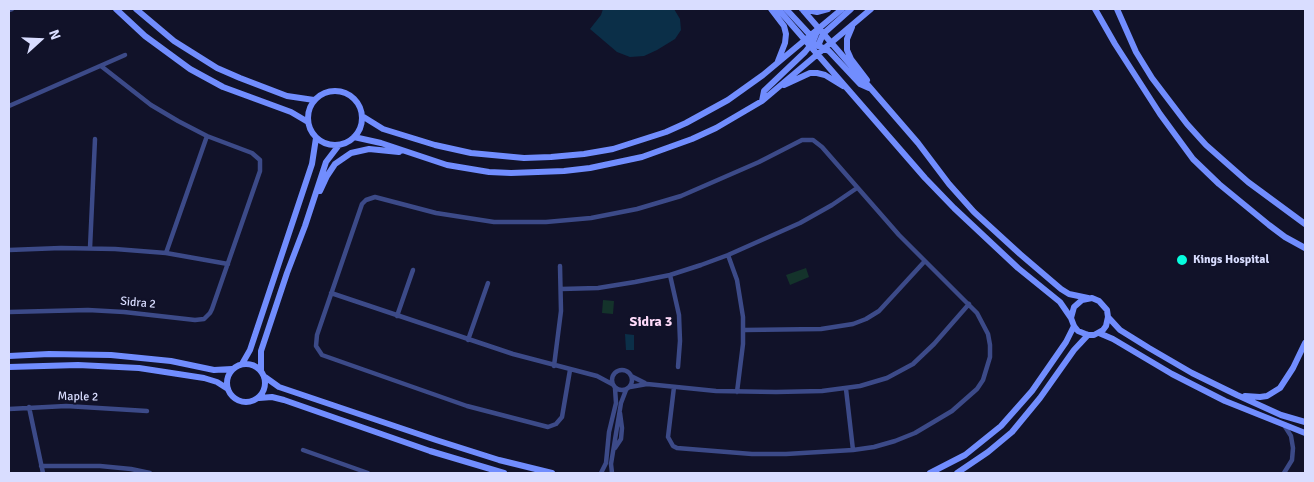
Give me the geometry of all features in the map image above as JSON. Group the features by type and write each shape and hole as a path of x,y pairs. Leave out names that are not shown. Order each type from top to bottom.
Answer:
{"street":[{"path":"116,9 145,36 190,69 223,87 291,112 308,122"},
{"path":"136,9 174,41 217,68 287,96 314,100"},
{"path":"771,9 784,26 786,34 785,43 778,62"},
{"path":"778,9 813,41 825,48 860,84 870,88"},
{"path":"786,9 813,41 818,55 925,178 1018,268 1060,302 1078,331 1088,336"},
{"path":"802,9 818,12 828,9"},
{"path":"802,9 918,143 949,184 974,212 1061,289 1069,294 1101,302 1107,310 1106,326 1099,333 1088,336 1074,350 1040,398 1012,432 988,452 957,473"},
{"path":"762,101 764,91 842,9"},
{"path":"821,31 851,9"},
{"path":"354,137 447,165 489,172 537,173 590,168 642,157 676,146 716,128 762,101 871,9"},
{"path":"1095,9 1160,114 1193,159 1219,184 1305,254"},
{"path":"1117,9 1136,52 1152,78 1187,124 1227,164 1289,214 1305,224"},
{"path":"856,22 847,39 847,50 866,78 870,88"},
{"path":"362,116 383,129 435,145 472,153 524,158 584,154 639,142 686,123 728,100 778,62 813,41 831,43"},
{"path":"9,106 126,55"},
{"name":"Sidra 2","path":"9,312 88,310 199,320 204,319 210,313 261,165 256,156 178,122 151,105 101,66"},
{"path":"781,85 792,83 810,73 817,73 825,75 850,90"},
{"path":"331,91 340,91 350,95 356,102 362,116 360,128 354,137 339,145 326,144 316,138 308,122 308,114 314,100 322,94 331,91"},
{"path":"166,253 207,136"},
{"path":"242,364 250,350 312,164 316,138"},
{"path":"90,248 95,139"},
{"path":"570,370 562,417 560,421 552,426 543,426 467,406 318,351 315,340 362,204 370,198 380,198 436,214 494,222 546,222 592,218 637,209 681,196 759,162 797,142 808,139 818,143 924,262 969,304 984,323 990,345 988,369 977,389 952,411 915,433 888,443 853,450 803,454 752,454 677,448 673,446 668,437 674,387"},
{"path":"339,145 326,162 263,345 260,358 261,370 265,377 279,387 436,440 499,460 552,473"},
{"path":"313,200 335,164 351,153 369,149 406,152"},
{"path":"561,289 617,285 670,275 728,255 800,223 857,188"},
{"path":"1289,214 1305,218"},
{"path":"1285,237 1305,243"},
{"path":"1285,237 1305,248"},
{"path":"9,250 90,248 166,253 228,264"},
{"path":"728,255 740,292 744,330 737,392"},
{"path":"744,330 821,329 853,324 879,311 924,262"},
{"path":"554,366 560,321 560,266"},
{"path":"397,316 413,270"},
{"path":"670,275 679,315 678,367"},
{"path":"468,340 488,283"},
{"path":"331,293 468,340 554,366 597,376 620,390 647,384 737,392 799,392 846,389 874,383 913,364 934,344 969,304"},
{"path":"1071,318 1074,307 1082,300 1088,298"},
{"path":"1108,317 1120,330 1192,373 1237,395 1305,422"},
{"path":"930,473 964,455 1001,426 1032,391 1066,342 1074,326"},
{"path":"1099,333 1205,391 1253,413 1305,433"},
{"path":"1237,395 1260,397 1274,393 1283,384 1305,343"},
{"path":"9,356 49,354 111,355 172,361 214,370 232,369 242,364 252,364 261,370"},
{"path":"9,367 78,365 139,368 204,378 217,382 228,389"},
{"path":"232,369 227,378 228,389 230,394 238,401 249,402 259,398 272,397 284,400 504,473"},
{"path":"597,376 614,373 618,370 626,370 631,376 647,384"},
{"path":"601,473 607,458 609,432 616,403 612,378 614,373"},
{"path":"612,473 611,464 622,398 632,384 631,376"},
{"path":"259,398 265,388 265,377"},
{"path":"846,389 853,450"},
{"path":"29,407 43,473"},
{"name":"Maple 2","path":"9,409 84,407 147,411"},
{"path":"1284,425 1290,436 1293,448 1292,460 1284,473"},
{"path":"304,450 368,473"},
{"path":"41,466 100,466 150,473"},
{"path":"98,473 100,466"}],"green space":[{"path":"806,268 809,277 790,285 786,275"},
{"path":"603,300 614,301 613,314 602,313"}],"water":[{"path":"603,9 674,9 680,19 681,30 675,39 657,50 644,56 630,57 617,52 590,29 601,15"},
{"path":"625,334 634,335 634,350 626,350"}],"place":[{"name":"Kings Hospital","path":"1182,260"}],"district":[{"name":"Sidra 3","path":"651,322"}]}
